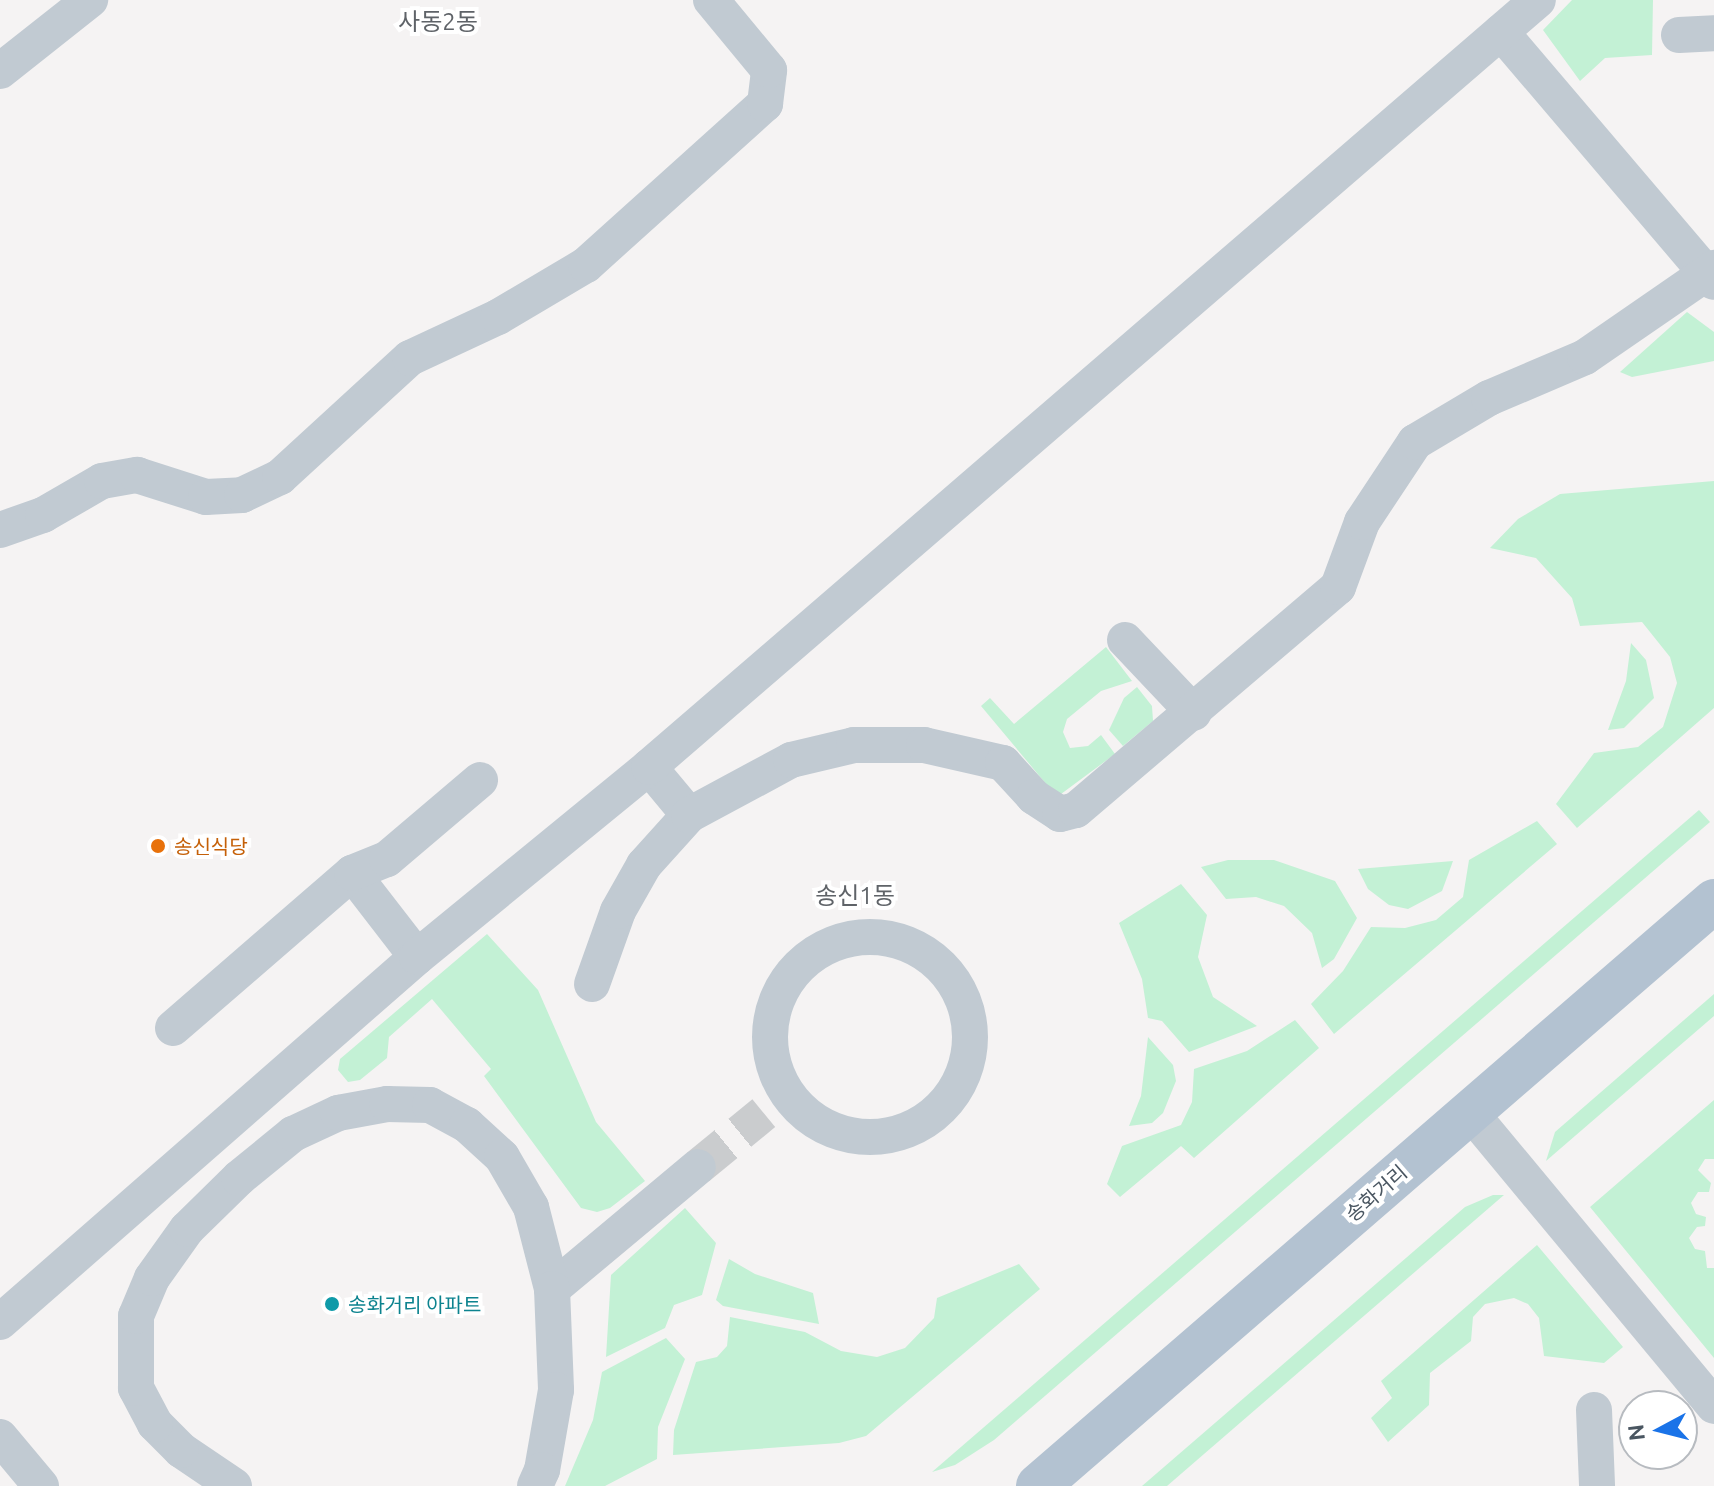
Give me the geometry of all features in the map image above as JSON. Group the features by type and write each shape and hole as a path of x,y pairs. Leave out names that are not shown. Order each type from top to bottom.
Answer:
{"main road":[{"name":"송화거리","path":"1038,1486 1714,901"}],"street":[{"path":"0,71 90,0"},
{"path":"0,530 43,515 102,481 137,475 206,497 242,495 280,477 410,358 498,317 586,265 765,104 769,70 711,0"},
{"path":"0,1322 417,957 649,767 1538,0"},
{"path":"592,984 618,911 644,865 689,815 791,760 854,745 924,745 1003,763 1034,797 1060,814 1076,810 1194,713 1338,587 1362,522 1415,442 1489,398 1585,357 1710,274 1501,32"},
{"path":"1679,35 1714,33"},
{"path":"1125,640 1194,713"},
{"path":"649,767 689,815"},
{"path":"173,1028 352,873 387,859 480,780"},
{"path":"352,873 417,957"},
{"path":"863,936 904,942 940,964 953,981 969,1019 968,1061 950,1099 918,1126 877,1138 856,1137 775,1103 772,1013 791,975 823,948 863,936"},
{"path":"234,1486 181,1450 155,1424 136,1388 133,1352 136,1316 152,1278 187,1229 239,1178 293,1134 338,1113 387,1104 430,1105 467,1125 502,1157 531,1207 552,1289 556,1390 542,1470 535,1486"},
{"path":"1470,1112 1714,1406"},
{"path":"211,1137 239,1178"},
{"path":"552,1289 698,1167"},
{"path":"1594,1410 1597,1486"},
{"path":"0,1437 41,1486"}],"green space":[{"path":"1572,0 1653,0 1652,55 1605,58 1580,81 1543,30"},
{"path":"1687,312 1714,332 1714,361 1632,377 1620,372"},
{"path":"1714,481 1714,708 1577,828 1556,804 1594,753 1638,747 1663,727 1677,683 1670,657 1642,622 1580,626 1572,598 1536,558 1490,548 1518,519 1560,494"},
{"path":"1631,643 1646,660 1654,698 1624,728 1608,730 1626,681"},
{"path":"1106,647 1132,681 1101,691 1067,719 1063,732 1070,748 1088,746 1101,735 1115,754 1057,797 981,706 990,698 1014,724"},
{"path":"1137,687 1152,706 1153,721 1123,746 1109,730 1124,698"},
{"path":"1699,810 1710,822 994,1440 955,1465 932,1472"},
{"path":"1537,821 1557,844 1334,1034 1311,1004 1343,971 1371,927 1405,928 1436,920 1463,897 1469,860"},
{"path":"1228,860 1274,860 1335,881 1357,918 1334,959 1322,968 1312,933 1284,906 1256,897 1226,899 1201,867"},
{"path":"1453,861 1442,891 1408,909 1389,905 1368,889 1358,869"},
{"path":"1181,884 1207,915 1198,957 1213,997 1257,1026 1189,1052 1162,1021 1148,1018 1142,979 1119,923"},
{"path":"487,934 538,990 596,1122 645,1181 610,1208 597,1212 581,1208 484,1076 491,1069 432,999 389,1037 387,1058 360,1080 348,1082 338,1070 340,1059"},
{"path":"1714,994 1714,1016 1546,1161 1555,1132"},
{"path":"1295,1020 1319,1048 1194,1158 1181,1146 1120,1197 1107,1184 1122,1146 1181,1125 1192,1102 1194,1069 1247,1051"},
{"path":"1148,1037 1173,1065 1176,1081 1163,1113 1152,1123 1129,1126 1141,1096"},
{"path":"1714,1100 1714,1159 1705,1159 1698,1170 1711,1183 1709,1192 1698,1192 1691,1203 1696,1214 1706,1217 1705,1226 1697,1227 1689,1238 1695,1249 1705,1251 1707,1268 1714,1268 1714,1358 1590,1207"},
{"path":"1493,1195 1504,1195 1167,1486 1142,1486 1465,1207"},
{"path":"685,1208 716,1243 702,1295 674,1305 665,1328 606,1357 611,1275"},
{"path":"1537,1245 1623,1347 1604,1363 1544,1356 1539,1318 1528,1304 1514,1298 1485,1304 1473,1317 1471,1341 1430,1373 1429,1405 1388,1442 1371,1418 1392,1398 1381,1381"},
{"path":"729,1259 755,1274 813,1293 819,1324 723,1306 716,1300"},
{"path":"1019,1264 1040,1289 866,1436 839,1443 673,1455 674,1430 696,1362 717,1357 727,1346 730,1317 805,1332 841,1351 877,1357 905,1348 934,1318 937,1298"},
{"path":"666,1338 685,1359 658,1427 657,1459 605,1486 565,1486 593,1420 602,1372"}],"tunnel":[{"path":"698,1167 764,1113"}],"place":[{"name":"송신식당","path":"158,846"},
{"name":"송화거리 아파트","path":"332,1304"}],"district":[{"name":"사동2동","path":"438,22"},
{"name":"송신1동","path":"855,896"}]}
